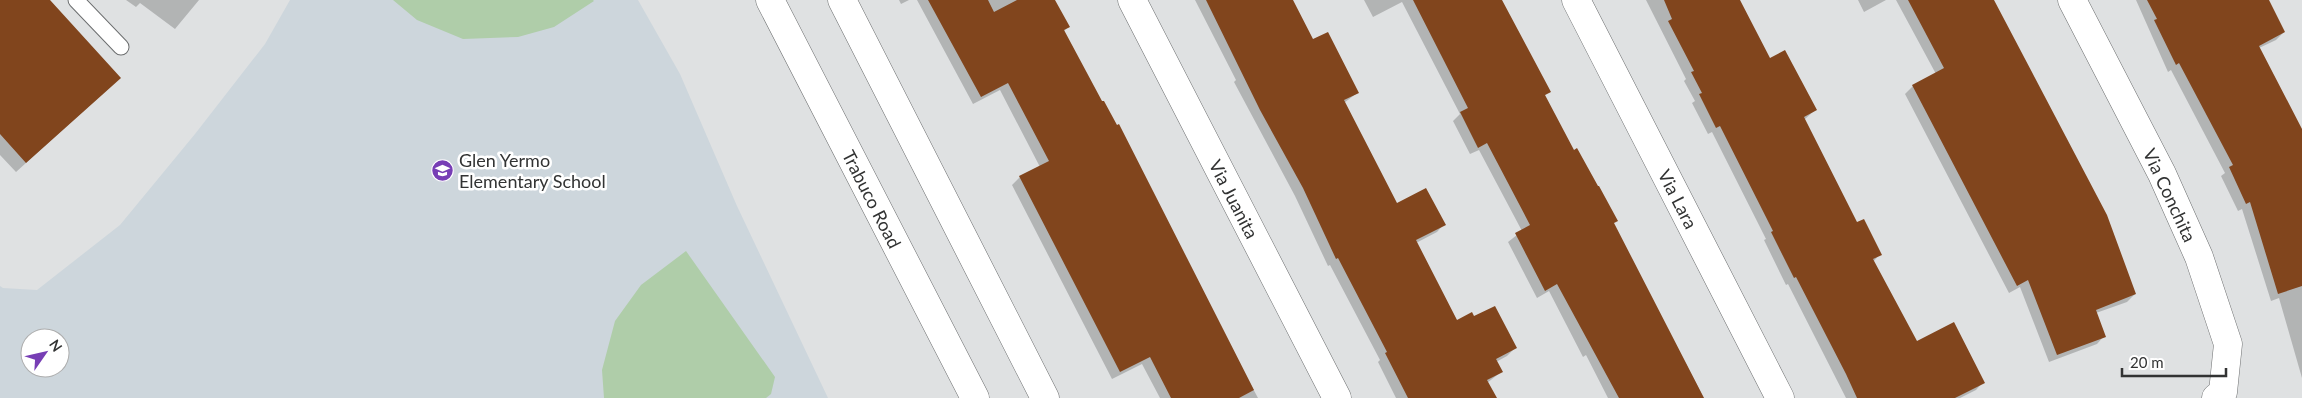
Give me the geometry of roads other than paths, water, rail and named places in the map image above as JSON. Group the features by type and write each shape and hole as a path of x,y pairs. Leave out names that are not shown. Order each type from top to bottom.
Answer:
{"street":[{"name":"Trabuco Road","path":"770,0 975,398"},
{"path":"842,0 1045,398"},
{"name":"Via Juanita","path":"1132,0 1337,398"},
{"name":"Via Lara","path":"1576,0 1780,398"},
{"name":"Via Conchita","path":"2072,0 2162,174 2199,257 2228,344 2223,392 2216,398"}],"lane":[{"path":"76,0 121,47"}],"place":[{"name":"Glen Yermo Elementary School","path":"443,170"}]}
